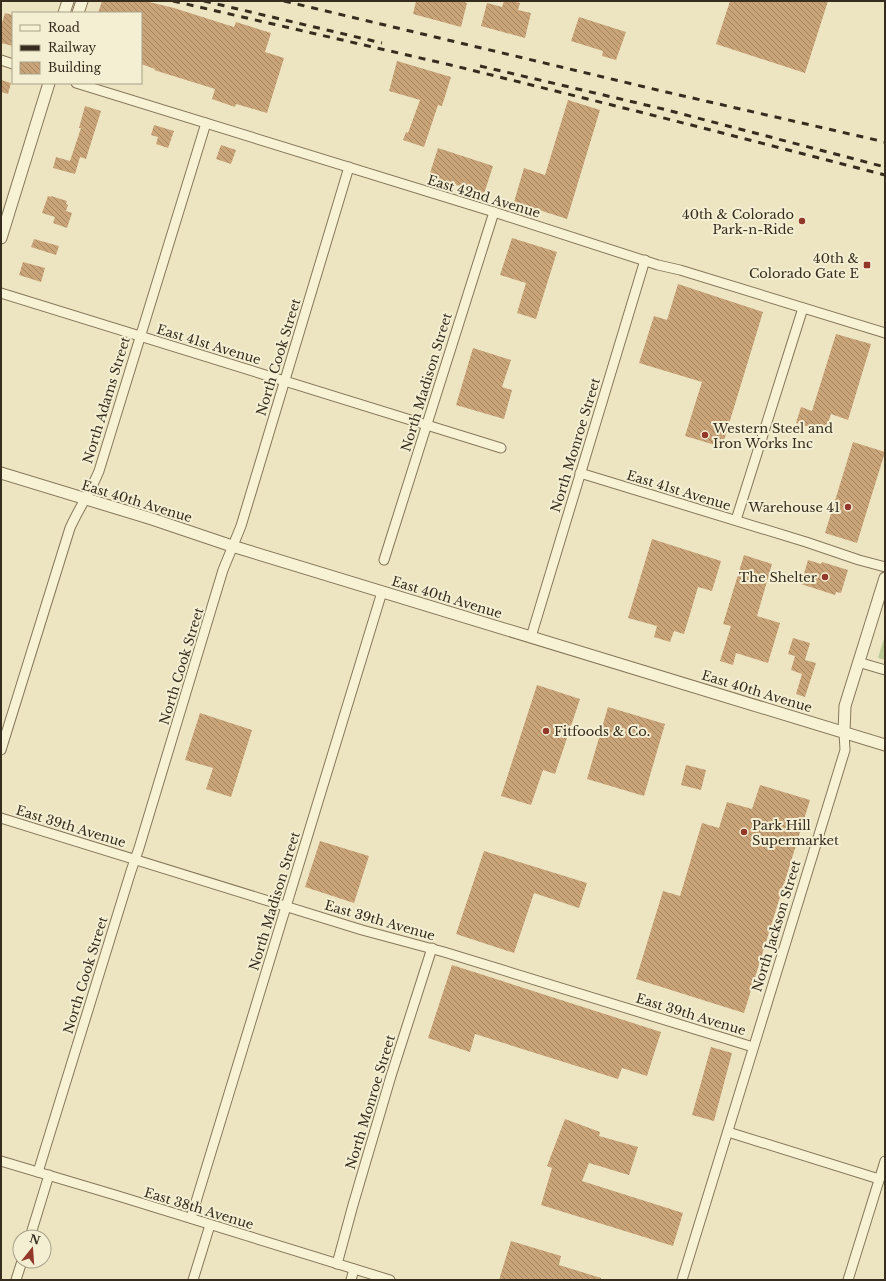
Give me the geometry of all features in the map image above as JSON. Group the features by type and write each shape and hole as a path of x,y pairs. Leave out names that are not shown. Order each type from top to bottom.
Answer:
{"street":[{"path":"64,12 68,1"},
{"path":"78,12 82,1"},
{"path":"1,60 12,64"},
{"path":"1,238 49,84"},
{"name":"East 42nd Avenue","path":"79,84 885,333"},
{"name":"North Adams Street","path":"1,750 70,528 93,486 99,471 206,123"},
{"name":"North Cook Street","path":"38,1172 223,570 241,526 349,167"},
{"name":"North Madison Street","path":"384,560 494,212"},
{"name":"North Monroe Street","path":"531,637 645,260"},
{"name":"East 41st Avenue","path":"1,293 501,448"},
{"path":"736,520 802,308"},
{"name":"East 40th Avenue","path":"1,473 152,519 232,546 885,745"},
{"name":"East 41st Avenue","path":"580,473 885,567"},
{"name":"North Jackson Street","path":"682,1280 845,750 845,706 885,578"},
{"name":"North Madison Street","path":"190,1218 287,906 382,592"},
{"path":"858,662 885,670"},
{"name":"East 39th Avenue","path":"1,818 362,930 432,948 753,1047"},
{"name":"North Monroe Street","path":"337,1264 389,1084 432,948"},
{"path":"728,1132 880,1179"},
{"name":"East 38th Avenue","path":"1,1161 390,1280"},
{"path":"848,1280 885,1161"},
{"path":"32,1229 48,1175"},
{"path":"193,1280 210,1225"},
{"path":"16,1280 19,1269"},
{"path":"351,1280 354,1269"}],"green space":[{"path":"885,635 885,660 878,658"}],"building":[{"path":"102,1 145,1 174,8 234,27 236,22 271,33 265,52 284,58 267,113 236,104 235,107 212,99 215,89 154,70 155,69 142,64 142,12 98,12"},
{"path":"416,1 461,1 467,3 461,27 413,14"},
{"path":"504,1 520,3 518,10 531,13 525,38 481,26 487,3 502,7"},
{"path":"730,1 828,1 805,73 716,44"},
{"path":"5,13 12,15 12,46 1,43 1,26"},
{"path":"579,17 626,32 616,60 602,56 603,51 571,41"},
{"path":"397,61 451,77 442,106 438,105 424,147 403,140 406,132 408,133 420,100 389,91"},
{"path":"1,80 11,83 8,94 1,92"},
{"path":"568,100 600,110 567,219 514,202 524,168 545,175"},
{"path":"85,106 101,111 86,159 80,157 75,174 53,168 56,157 70,161 81,128 79,128"},
{"path":"154,125 174,131 168,148 156,144 158,137 151,135"},
{"path":"221,145 236,150 231,164 216,159"},
{"path":"438,148 493,166 484,194 429,176"},
{"path":"48,196 67,201 66,204 68,205 66,211 72,213 67,228 53,223 55,217 42,213"},
{"path":"512,238 557,252 536,319 517,313 526,283 500,275"},
{"path":"34,239 59,246 56,255 31,247"},
{"path":"23,262 45,268 41,282 19,275"},
{"path":"678,284 763,312 722,447 685,436 702,382 639,363 654,316 667,320"},
{"path":"836,334 871,344 848,420 831,414 825,432 796,423 801,407 812,411"},
{"path":"473,348 511,360 502,387 512,390 504,419 456,405"},
{"path":"853,442 885,452 857,543 825,533"},
{"path":"652,539 721,561 712,591 698,587 684,634 674,631 670,642 654,637 657,626 628,618"},
{"path":"744,555 772,564 757,616 780,623 768,663 736,653 733,665 720,661 731,626 723,624"},
{"name":"The Shelter","path":"808,560 821,564 822,562 848,570 841,593 836,592 835,595 801,584"},
{"path":"793,638 810,643 805,660 816,663 805,697 796,694 802,674 791,670 795,656 788,654"},
{"path":"537,685 580,699 555,774 543,770 531,805 501,796"},
{"path":"608,707 665,724 644,796 587,779"},
{"path":"200,713 252,730 231,797 206,789 213,768 185,760"},
{"path":"686,765 706,770 701,790 681,785"},
{"path":"760,785 810,800 744,1013 636,979 663,891 680,896 702,823 719,828 727,802 752,809"},
{"path":"320,841 369,856 354,903 305,887"},
{"path":"484,851 587,883 579,908 534,893 514,953 456,934"},
{"path":"452,965 661,1032 647,1076 622,1068 618,1079 475,1034 470,1052 428,1038"},
{"path":"711,1047 732,1053 714,1121 692,1115"},
{"path":"565,1119 600,1132 599,1136 638,1147 629,1175 589,1163 582,1181 683,1213 673,1246 541,1205 552,1168 547,1166"},
{"path":"511,1241 561,1256 559,1265 601,1278 601,1280 499,1280"}],"railway":[{"path":"173,1 455,66 885,175"},
{"path":"204,1 382,43"},
{"path":"284,1 666,92 885,142"},
{"path":"480,66 663,109 885,167"}],"place":[{"name":"40th & Colorado Park-n-Ride","path":"802,221"},
{"name":"40th & Colorado Gate E","path":"867,265"},
{"name":"Western Steel and Iron Works Inc","path":"705,435"},
{"name":"Warehouse 41","path":"848,507"},
{"name":"The Shelter","path":"825,577"},
{"name":"Fitfoods & Co.","path":"546,731"},
{"name":"Park Hill Supermarket","path":"744,832"}]}
